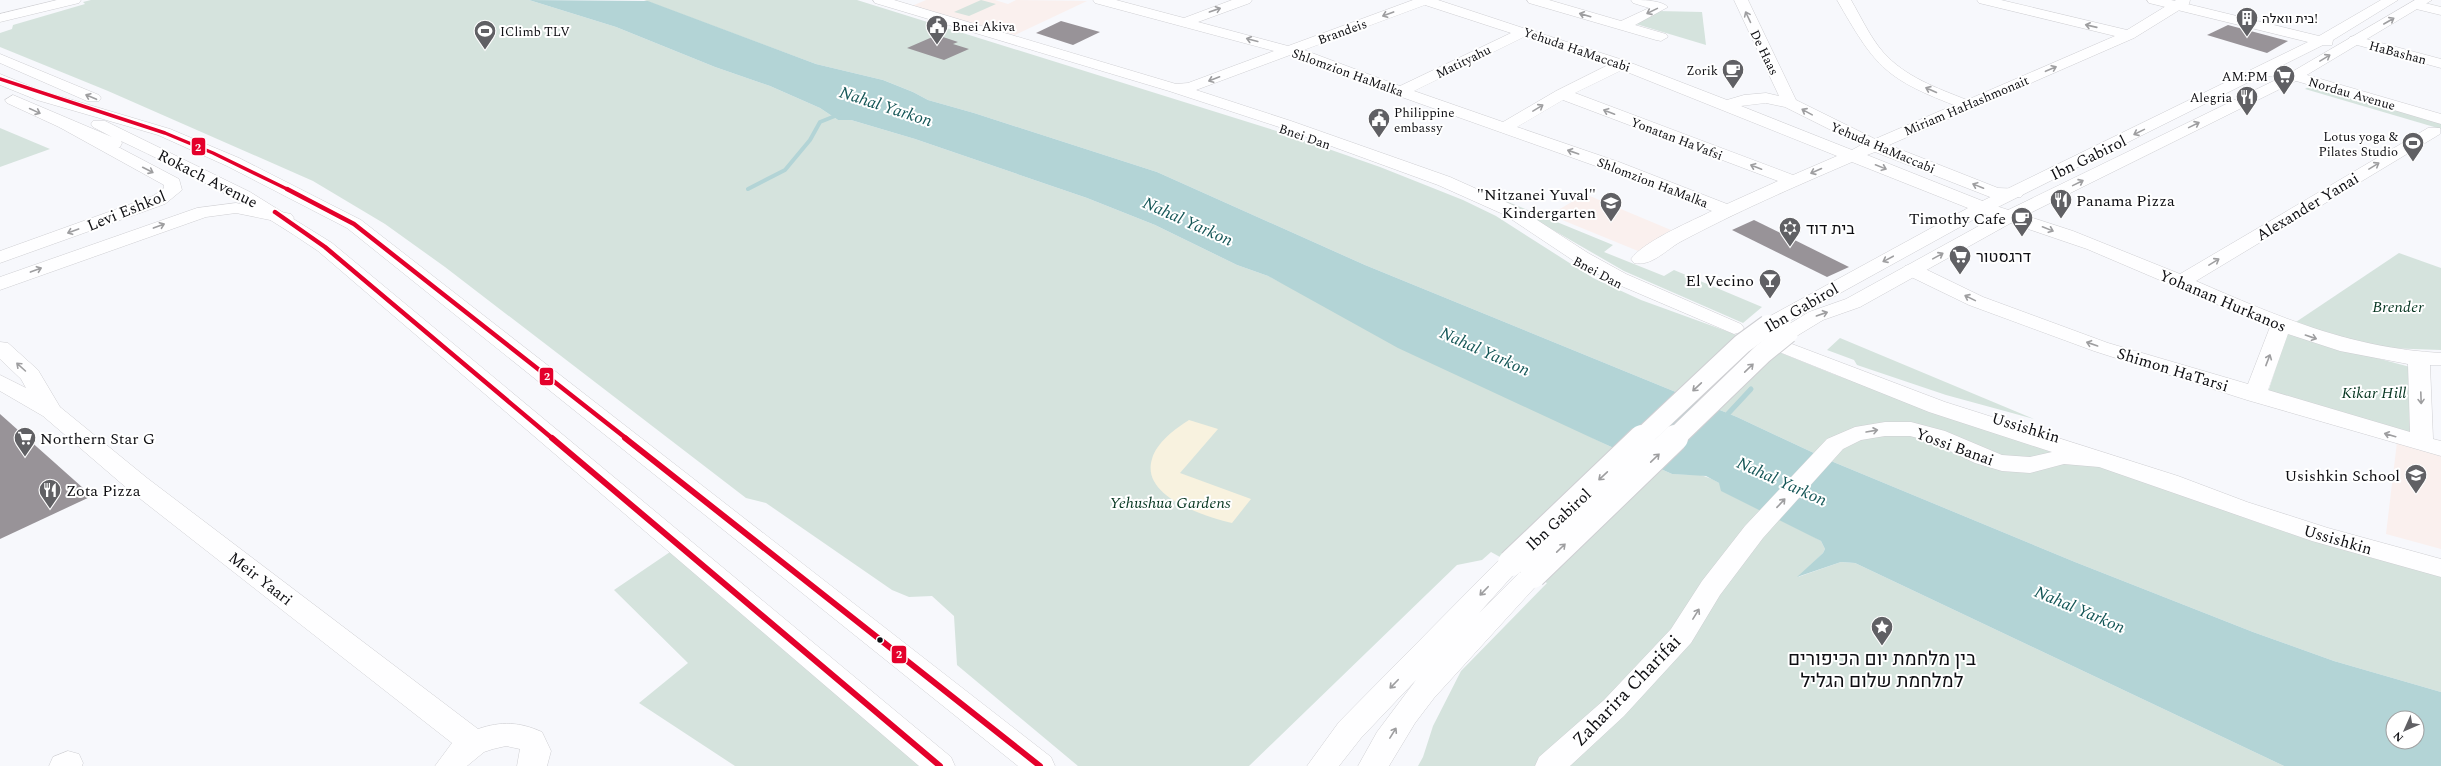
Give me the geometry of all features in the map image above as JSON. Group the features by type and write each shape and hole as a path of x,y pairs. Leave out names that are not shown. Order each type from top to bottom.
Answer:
{"street":[{"path":"0,9 23,3 37,4 74,0"},
{"name":"Bnei Dan","path":"868,0 1191,93"},
{"name":"Bnei Dan","path":"880,0 1191,93 1438,184 1504,214 1566,254 1614,282 1650,298 1727,326"},
{"path":"1186,23 1194,18 1245,0"},
{"name":"Brandeis","path":"1191,93 1289,50 1425,0"},
{"name":"Yehuda HaMaccabi","path":"1425,0 1526,31 1621,64 1728,105 1984,208 2012,215"},
{"path":"1534,0 1662,37"},
{"path":"1623,25 1661,7 1638,0"},
{"name":"De Haas","path":"1742,0 1746,13 1790,103"},
{"path":"1844,0 1878,55 1893,70 1912,82 1967,105"},
{"path":"1984,0 2129,35"},
{"path":"2154,0 2179,2 2291,27 2325,31 2341,30"},
{"name":"Shlomzion HaMalka","path":"1112,1 1186,23 1289,50 1401,92 1620,168 1727,210"},
{"name":"Ibn Gabirol","path":"1322,766 1350,730 1522,569 1762,354 1780,335 1984,208 2262,71 2341,30 2386,1"},
{"path":"2179,2 2320,41 2339,43 2355,40"},
{"name":"Miriam HaHashmonait","path":"1641,259 1664,243 1727,210 1873,145 2129,35 2179,2"},
{"path":"2421,2 2441,10"},
{"name":"Ibn Gabirol","path":"1780,335 1816,316 1853,304 2012,215 2295,76 2421,2"},
{"path":"0,18 37,4"},
{"path":"0,24 37,4"},
{"name":"Matityahu","path":"1401,92 1526,31"},
{"name":"HaBashan","path":"2355,40 2441,64"},
{"path":"0,58 101,102 164,132"},
{"path":"1504,128 1562,94 1621,64"},
{"name":"Nordau Avenue","path":"2262,71 2295,76 2439,127"},
{"name":"Rokach Avenue","path":"0,79 248,197 285,218 325,247 940,766"},
{"name":"Nordau Avenue","path":"2275,86 2439,127"},
{"name":"Rokach Avenue","path":"30,92 164,132 233,162 354,224 1040,766"},
{"path":"0,94 65,124 248,197"},
{"name":"Yonatan HaVafsi","path":"1562,94 1793,181"},
{"name":"Yehuda HaMaccabi","path":"1728,105 1744,100 1766,98 1790,103 1873,145 1996,194 2015,193"},
{"name":"Levi Eshkol","path":"0,257 159,200 173,190 173,183 65,124"},
{"name":"Alexander Yanai","path":"2181,282 2439,127"},
{"name":"Levi Eshkol","path":"0,284 203,212 236,208 285,218"},
{"name":"Yohanan Hurkanos","path":"2012,215 2181,282 2281,325 2348,348 2430,359"},
{"name":"Shimon HaTarsi","path":"1912,270 1976,301 2060,333 2255,394 2431,446"},
{"path":"2255,394 2281,325"},
{"name":"Ussishkin","path":"1780,335 1880,383 1937,407 2169,482 2297,528 2441,568"},
{"name":"Meir Yaari","path":"2,351 30,375 18,393"},
{"path":"2430,359 2431,446"},
{"name":"Meir Yaari","path":"0,382 51,411 138,484 474,743"},
{"name":"Ussishkin","path":"1880,383 2013,423 2138,466 2169,482"},
{"path":"2013,423 2031,432 2040,441 2040,454 2030,465"},
{"name":"Yossi Banai","path":"1835,444 1856,434 1886,429 1911,429 1938,436 1989,460 2002,464 2030,465 2064,457 2098,460"},
{"name":"Zaharira Charifai","path":"1550,766 1614,708 1681,636 1711,588 1754,532 1835,444"},
{"name":"Ibn Gabirol","path":"1373,766 1402,719 1460,650 1522,569"},
{"path":"450,766 461,752 474,743 502,733 516,734 526,738 533,744 535,753 532,766"}],"shaded area":[{"path":"926,0 995,0 1008,4 1016,0 1087,1 1015,35 912,6"},
{"name":"\"Nitzanei Yuval\" Kindergarten","path":"1585,194 1671,230 1638,251 1550,215"},
{"name":"Usishkin School","path":"2397,442 2441,455 2441,549 2386,534"}],"green space":[{"name":"Yehushua Gardens","path":"91,0 529,0 616,27 715,67 770,86 820,108 838,120 851,120 915,139 1087,198 1155,225 1237,265 1268,276 1607,445 1672,474 1701,475 1712,479 1821,541 1825,549 1823,553 1798,577 1841,562 1855,563 2284,766 1418,766 1423,757 1433,726 1461,671 1547,583 1491,552 1482,560 1457,565 1249,766 1078,766 957,665 954,616 932,596 909,597 892,590 766,503 746,498 445,267 385,224 313,181 108,91 0,47 0,33 12,29 13,25 85,4 83,2"},
{"path":"644,0 857,0 1280,132 1380,167 1463,200 1496,216 1593,278 1641,300 1729,332 1833,374 1908,402 2120,472 2265,525 2441,577 2441,692 2334,661 2253,632 2075,562 1831,461 1737,417 1365,265 1157,172 974,113 928,100 913,92 883,80 816,64"},
{"path":"981,0 996,4 969,16 954,12"},
{"path":"1658,11 1702,12 1706,45 1636,24"},
{"path":"2313,84 2441,121 2441,129 2305,89"},
{"path":"0,128 50,149 0,167"},
{"path":"1496,197 1613,245 1604,252 1664,276 1674,270 1762,307 1743,323 1624,271"},
{"name":"Brender","path":"2399,253 2441,268 2441,350 2385,348 2293,324"},
{"name":"Kikar Hill","path":"2287,334 2410,367 2411,437 2267,395"},
{"path":"1840,338 2034,419 1946,395 1857,365 1854,360 1827,350"},
{"path":"670,552 925,766 735,766 639,703 688,663 614,590"}],"sand":[{"path":"1189,420 1218,429 1180,473 1251,499 1232,523 1207,516 1178,503 1165,494 1156,484 1151,472 1154,453 1172,432"}],"water":[{"name":"Nahal Yarkon","path":"529,0 648,1 816,64 883,80 913,92 928,100 974,113 1157,172 1365,265 1737,417 1831,461 2075,562 2253,632 2334,661 2441,692 2441,766 2284,766 1855,563 1841,562 1797,577 1823,553 1825,549 1821,541 1721,491 1719,483 1706,476 1672,474 1607,445 1398,348 1268,276 1237,265 1155,225 1087,198 915,139 851,120 838,120 820,108 770,86 715,67 616,27"}],"building":[{"path":"1061,21 1100,32 1073,45 1036,33"},
{"name":"בית וואלה!","path":"2228,25 2288,41 2267,53 2207,35"},
{"name":"Bnei Akiva","path":"937,35 958,42 953,44 969,49 944,60 907,48"},
{"name":"בית דוד","path":"1754,220 1849,267 1827,277 1732,230"},
{"name":"Northern Star G","path":"0,414 92,496 0,539"}],"waterway":[{"path":"748,189 785,170 810,140 820,122 840,114"},
{"path":"1724,418 1751,389"}],"transit line":[{"name":"2","path":"0,79 165,133 213,153 261,176 354,224 1040,766"},
{"name":"2","path":"275,212 325,247 940,766"}],"place":[{"name":"בית וואלה!","path":"2247,38"},
{"name":"Bnei Akiva","path":"937,46"},
{"name":"IClimb TLV","path":"485,50"},
{"name":"Zorik","path":"1733,90"},
{"name":"AM:PM","path":"2284,96"},
{"name":"Alegria","path":"2247,116"},
{"name":"Philippine embassy","path":"1379,138"},
{"name":"Lotus yoga & Pilates Studio","path":"2413,162"},
{"name":"Panama Pizza","path":"2061,220"},
{"name":"\"Nitzanei Yuval\" Kindergarten","path":"1611,222"},
{"name":"Timothy Cafe","path":"2022,238"},
{"name":"בית דוד","path":"1790,248"},
{"name":"דרגסטור","path":"1960,276"},
{"name":"El Vecino","path":"1770,300"},
{"name":"Northern Star G","path":"25,458"},
{"name":"Usishkin School","path":"2416,494"},
{"name":"Zota Pizza","path":"50,510"},
{"name":"בין מלחמת יום הכיפורים למלחמת שלום הגליל","path":"1882,646"}]}
